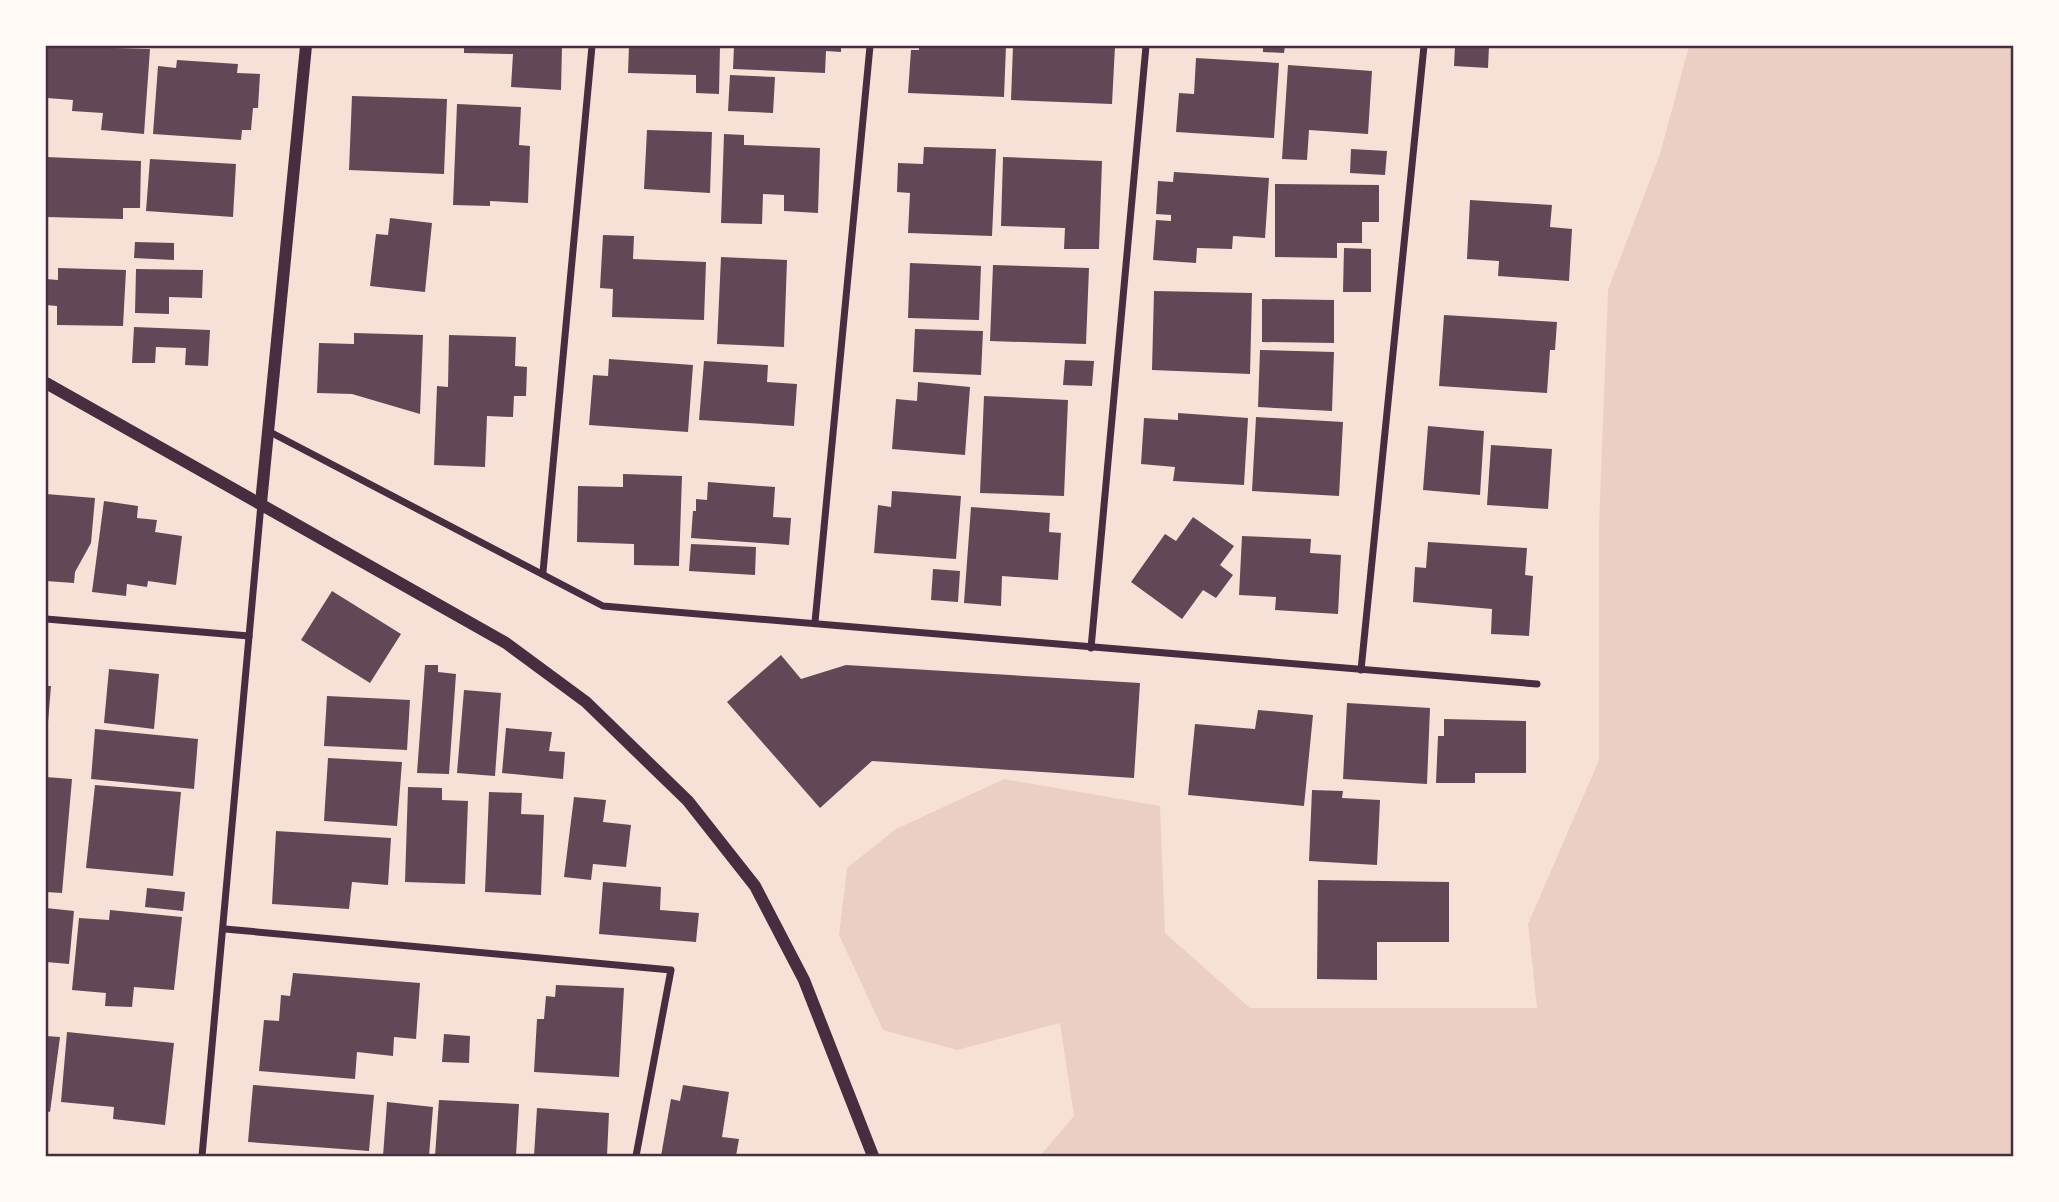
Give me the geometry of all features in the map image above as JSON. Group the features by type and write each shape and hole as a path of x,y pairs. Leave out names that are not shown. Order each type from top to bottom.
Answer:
{"street":[{"path":"202,1157 225,929 261,503 306,46"},
{"path":"543,572 592,46"},
{"path":"815,622 870,46"},
{"path":"1091,648 1146,46"},
{"path":"1361,670 1424,46"},
{"path":"46,383 506,643 586,702 688,801 755,886 804,980 873,1157"},
{"path":"270,432 543,572 603,606 1537,684"},
{"path":"46,619 249,636"},
{"path":"225,929 671,970 636,1157"}],"shaded area":[{"path":"1689,46 2013,46 2013,1156 1040,1156 1074,1116 1060,1023 957,1050 883,1030 839,935 847,868 896,829 1004,779 1160,806 1165,933 1250,1008 1537,1008 1528,924 1599,760 1599,525 1608,290 1660,154"}],"building":[{"path":"46,46 150,49 144,134 101,130 103,113 72,111 73,100 47,98"},
{"path":"464,46 562,46 561,90 511,87 513,54 464,53"},
{"path":"629,46 720,46 719,94 696,93 696,75 628,73"},
{"path":"734,46 841,46 841,52 826,51 825,73 733,69"},
{"path":"919,46 1006,46 1004,97 908,93 911,50 919,50"},
{"path":"1013,46 1115,46 1112,104 1011,100"},
{"path":"1263,46 1285,46 1284,53 1263,52"},
{"path":"1455,46 1489,46 1488,68 1454,66"},
{"path":"1196,58 1279,63 1274,138 1176,132 1179,93 1194,94"},
{"path":"177,60 238,64 237,73 260,74 258,108 253,108 251,130 242,130 241,140 153,134 158,66 176,68"},
{"path":"1288,65 1372,71 1368,134 1309,130 1307,160 1282,159"},
{"path":"730,75 775,77 773,113 728,111"},
{"path":"352,96 447,99 444,174 349,170"},
{"path":"457,104 521,107 519,145 530,146 528,203 490,201 490,206 453,205"},
{"path":"647,130 712,132 710,193 644,189"},
{"path":"724,134 744,135 744,145 820,148 818,213 784,211 784,195 763,194 762,224 721,223"},
{"path":"924,147 996,149 992,236 908,233 910,193 897,192 898,163 923,164"},
{"path":"1351,149 1387,151 1385,175 1350,173"},
{"path":"46,157 141,161 140,208 123,208 123,219 46,217"},
{"path":"1003,157 1102,161 1099,249 1064,249 1065,228 1001,226"},
{"path":"150,159 236,164 233,217 146,211"},
{"path":"1174,172 1269,178 1265,238 1233,236 1232,249 1197,248 1196,263 1153,260 1156,220 1171,221 1171,215 1156,214 1158,181 1173,182"},
{"path":"1275,184 1379,185 1379,222 1362,222 1362,243 1337,243 1337,258 1275,257"},
{"path":"1470,200 1552,205 1550,227 1572,229 1569,281 1498,276 1499,261 1467,259"},
{"path":"390,218 432,223 425,292 370,286 376,234 388,235"},
{"path":"603,235 634,236 633,259 706,262 704,320 612,317 613,289 600,288"},
{"path":"135,242 174,243 174,260 134,258"},
{"path":"1344,248 1371,249 1371,292 1343,292"},
{"path":"721,257 787,260 784,347 717,344"},
{"path":"910,263 981,266 979,320 908,318"},
{"path":"993,265 1089,268 1086,344 990,341"},
{"path":"58,268 126,270 123,326 57,325 57,306 46,305 46,279 58,280"},
{"path":"136,269 203,270 202,298 169,297 169,314 135,313"},
{"path":"1154,291 1252,293 1250,374 1152,370"},
{"path":"1262,299 1334,300 1334,343 1262,342"},
{"path":"1444,315 1557,322 1555,350 1550,350 1547,393 1439,386"},
{"path":"134,327 210,330 208,366 185,365 186,348 156,347 155,363 132,363"},
{"path":"915,329 983,331 981,375 913,372"},
{"path":"354,333 423,335 420,414 352,394 317,393 319,343 354,344"},
{"path":"449,335 516,337 515,366 527,367 526,396 514,396 513,417 487,416 485,467 434,465 437,386 448,387"},
{"path":"1260,350 1334,352 1332,411 1258,407"},
{"path":"609,359 693,365 688,432 589,425 593,375 608,376"},
{"path":"1065,360 1094,361 1092,386 1063,385"},
{"path":"704,361 768,365 767,382 797,384 794,426 699,420"},
{"path":"918,382 970,387 965,455 892,449 896,399 917,401"},
{"path":"984,396 1068,400 1064,496 980,493"},
{"path":"1178,413 1248,418 1244,485 1173,481 1175,467 1141,464 1144,418 1178,420"},
{"path":"1256,417 1343,422 1339,496 1252,491"},
{"path":"1428,426 1484,431 1480,495 1423,490"},
{"path":"1491,445 1552,449 1548,509 1487,505"},
{"path":"623,474 682,476 679,566 634,565 634,544 577,542 578,486 623,487"},
{"path":"708,482 775,487 773,517 791,518 789,545 691,538 696,499 707,500"},
{"path":"892,491 961,496 956,559 874,553 878,505 891,507"},
{"path":"46,494 95,498 91,543 75,572 74,583 46,581"},
{"path":"104,501 138,506 137,518 157,520 155,532 182,536 176,585 148,581 147,587 127,584 126,596 92,592"},
{"path":"971,507 1050,513 1049,532 1061,533 1058,580 1002,576 1001,606 964,603"},
{"path":"1193,517 1234,546 1220,565 1233,575 1216,598 1203,590 1182,619 1131,582 1165,534 1176,541"},
{"path":"1242,536 1311,539 1310,553 1341,555 1338,614 1275,610 1276,597 1239,595"},
{"path":"1428,542 1527,548 1525,575 1533,576 1529,636 1491,634 1492,609 1413,602 1415,567 1426,568"},
{"path":"691,544 756,547 755,575 689,571"},
{"path":"933,569 960,571 958,602 931,600"},
{"path":"332,591 401,634 370,683 301,640"},
{"path":"781,655 801,679 846,665 1140,683 1134,778 872,761 820,808 727,702"},
{"path":"425,665 438,665 438,672 456,674 449,774 417,773"},
{"path":"109,669 159,674 154,729 104,723"},
{"path":"46,686 51,686 48,722 46,722"},
{"path":"464,690 501,693 495,776 457,773"},
{"path":"327,696 410,700 407,750 324,746"},
{"path":"1347,703 1430,708 1427,784 1343,779"},
{"path":"1258,710 1313,715 1304,806 1188,795 1195,724 1255,729"},
{"path":"1444,719 1526,721 1526,773 1475,773 1475,783 1436,783 1438,736 1444,736"},
{"path":"506,728 552,732 549,751 565,752 563,779 502,773"},
{"path":"95,729 198,739 194,789 91,779"},
{"path":"328,758 402,762 397,826 324,821"},
{"path":"46,777 72,779 62,893 46,892"},
{"path":"95,785 181,792 173,876 86,868"},
{"path":"408,787 442,788 442,800 468,801 465,884 405,882"},
{"path":"1312,790 1343,791 1342,798 1380,800 1377,865 1309,861"},
{"path":"489,792 522,793 521,814 544,815 541,895 485,892"},
{"path":"574,797 606,800 603,822 631,825 626,867 593,864 591,880 564,877"},
{"path":"276,831 391,838 388,885 352,882 349,909 272,904"},
{"path":"1318,880 1449,882 1449,942 1377,942 1377,980 1317,979"},
{"path":"603,882 661,887 660,910 699,913 696,942 599,934"},
{"path":"147,888 185,892 183,911 145,907"},
{"path":"46,908 74,911 69,964 46,962"},
{"path":"110,910 182,917 174,990 134,987 132,1007 105,1006 106,993 72,990 79,918 109,920"},
{"path":"293,973 420,983 416,1039 394,1037 393,1056 357,1052 355,1079 259,1071 264,1020 279,1021 281,995 290,996"},
{"path":"556,985 624,988 619,1077 534,1072 537,1019 544,1019 546,996 555,997"},
{"path":"67,1032 174,1043 165,1125 113,1119 114,1107 61,1102"},
{"path":"444,1034 470,1036 469,1063 442,1062"},
{"path":"46,1036 60,1037 50,1112 46,1111"},
{"path":"253,1085 374,1095 369,1151 248,1142"},
{"path":"683,1085 729,1092 722,1137 739,1139 736,1156 661,1156 671,1099 680,1101"},
{"path":"439,1100 519,1104 516,1156 435,1156"},
{"path":"387,1102 433,1107 429,1156 383,1156"},
{"path":"537,1108 609,1113 607,1156 534,1156"}]}
